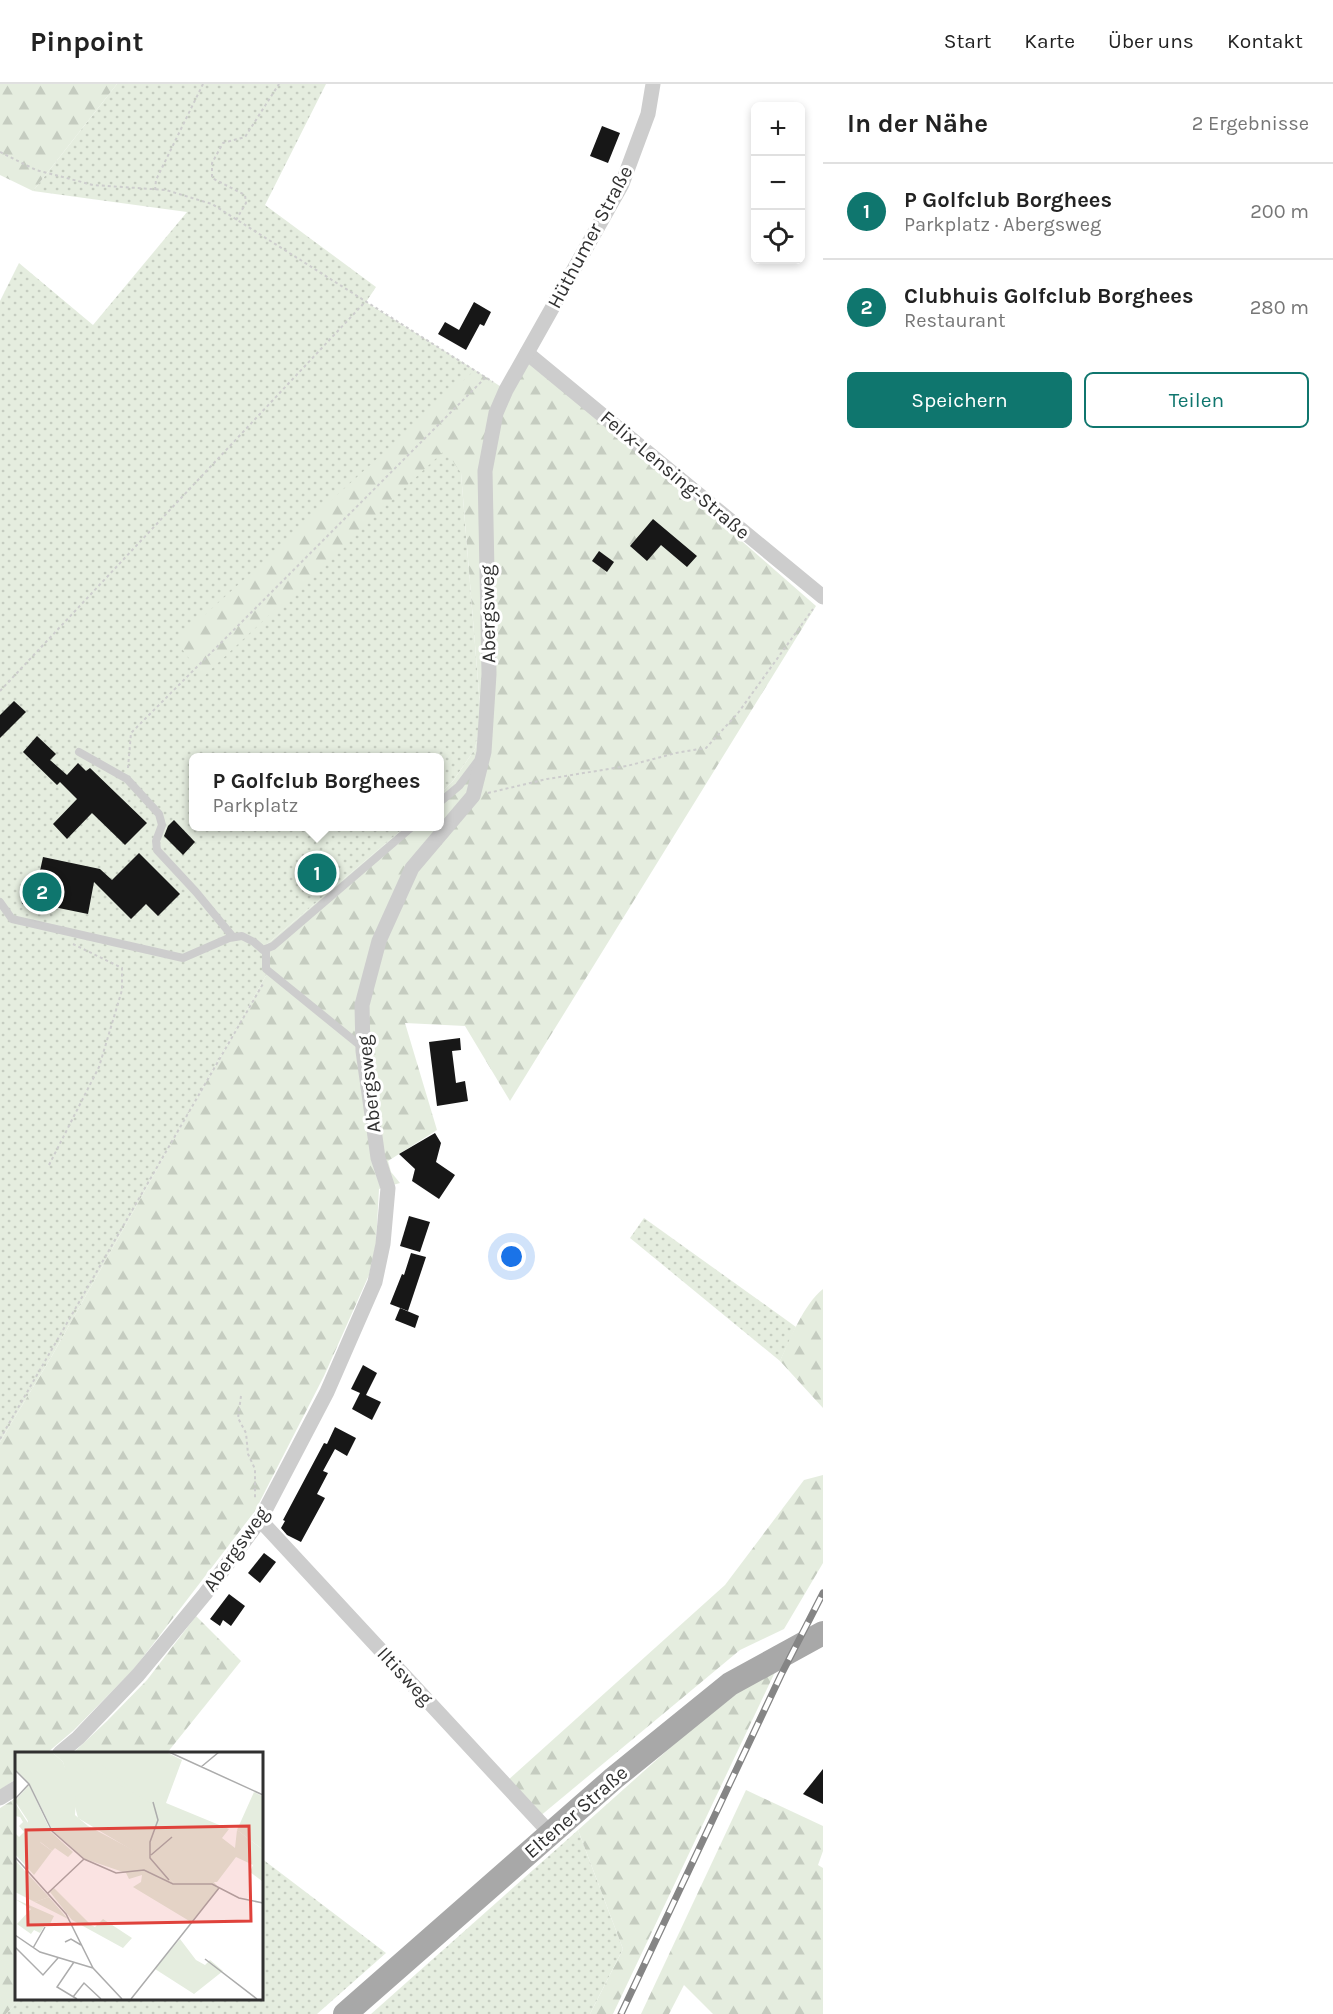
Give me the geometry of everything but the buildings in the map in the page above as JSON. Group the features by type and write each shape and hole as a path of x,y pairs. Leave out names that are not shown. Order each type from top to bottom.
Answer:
{"main road":[{"name":"Eltener Straße","path":"345,2014 550,1833 730,1684 823,1633"}],"street":[{"name":"Hüthumer Straße","path":"527,353 622,184 648,114 653,84"},
{"name":"Abergsweg","path":"444,830 473,796 484,752 489,674 485,471 496,413 527,353"},
{"name":"Felix-Lensing-Straße","path":"527,353 823,597"},
{"name":"Abergsweg","path":"61,1752 78,1738 138,1675 205,1594 262,1516 327,1392 375,1282 381,1254 388,1188 378,1158 363,1048 362,1005 379,941 391,911 412,868 443,831"},
{"name":"Iltisweg","path":"262,1516 550,1833"},
{"path":"0,1798 15,1789"}],"lane":[{"path":"78,752 127,779 161,817 162,829 156,846 160,854 234,937"},
{"path":"444,799 459,786 484,752"},
{"path":"0,902 12,919 183,958 234,937 242,936 263,950 273,946 407,831"},
{"path":"266,949 266,969 363,1048"}],"path":[{"path":"154,190 156,180 203,84"},
{"path":"236,220 246,203 245,195 212,178 212,163 223,142 245,137 279,84"},
{"path":"0,152 36,170 93,185 166,190 212,204 506,390"},
{"path":"0,691 365,302"},
{"path":"127,779 131,733 486,377"},
{"path":"473,796 706,748 744,706 823,597"},
{"path":"49,1165 99,1067 123,990 122,968 75,946 66,939 63,930"},
{"path":"0,1439 252,1005 266,978 266,969"},
{"path":"241,1396 238,1418 246,1432 248,1454 255,1469 255,1499 262,1516"}],"green space":[{"path":"0,84 117,84 33,191 0,175"},
{"path":"117,84 326,84 265,205 376,287 366,302 475,370 461,473 481,718 475,749 444,790 444,753 189,753 189,831 400,831 266,945 268,972 53,1354 0,1442 0,301 19,263 93,325 187,212 33,191"},
{"path":"527,353 816,606 510,1101 465,1026 405,1023 437,1130 388,1161 391,1172 400,1183 379,1189 376,1244 369,1275 324,1376 255,1511 134,1669 74,1730 48,1752 15,1752 15,1780 0,1790 0,1442 53,1354 268,972 266,945 400,831 444,831 444,790 475,749 481,718 461,473 445,450 203,677 176,641 475,370 506,390"},
{"path":"644,1218 796,1327 780,1361 630,1238"},
{"path":"823,1289 823,1408 780,1361 804,1313"},
{"path":"823,1475 823,1563 784,1629 740,1650 539,1817 507,1781 725,1585 804,1480"},
{"path":"196,1616 241,1661 168,1752 74,1752 107,1721 147,1680"},
{"path":"775,1672 613,2014 590,2014 623,1949 578,1830 681,1738 745,1687"},
{"path":"746,1790 823,1826 823,1851 818,1865 823,1868 823,2014 713,2014 684,1985 669,2014 641,2014"},
{"path":"15,1799 15,1999 20,1999 6,2014 0,2014 0,1808"},
{"path":"578,1830 623,1949 590,2014 371,2014"},
{"path":"262,1859 386,1953 317,2014 6,2014 20,1999 262,1999"}],"railway":[{"path":"621,2014 781,1675 823,1593"}],"place":[{"name":"P Golfclub Borghees","path":"317,873"},
{"name":"Clubhuis Golfclub Borghees","path":"42,892"}]}
